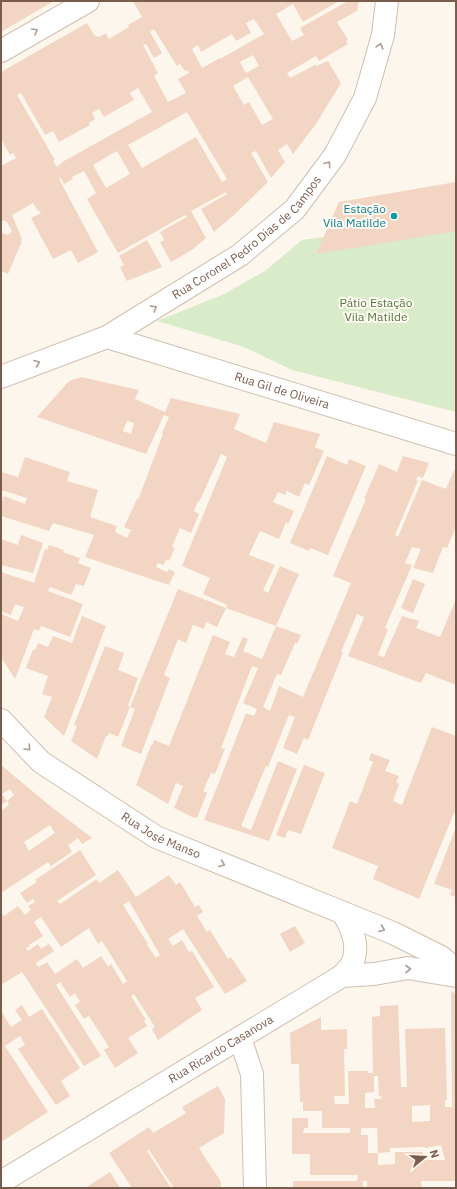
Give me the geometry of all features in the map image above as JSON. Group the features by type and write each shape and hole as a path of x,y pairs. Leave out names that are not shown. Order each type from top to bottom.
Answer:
{"street":[{"path":"1,50 88,1"},
{"name":"Rua Coronel Pedro Dias de Campos","path":"1,377 107,337 240,255 295,209 335,155 365,98 383,36 387,1"},
{"name":"Rua Gil de Oliveira","path":"107,337 456,444"},
{"name":"Rua José Manso","path":"1,720 41,762 156,837 393,933 441,957 456,970"},
{"path":"342,976 352,964 356,948 354,935 343,913"},
{"name":"Rua Ricardo Casanova","path":"1,1182 342,976 374,974 408,968 456,976"},
{"path":"240,1038 252,1074 255,1188"}],"green space":[{"name":"Pátio Estação Vila Matilde","path":"456,218 456,412 292,370 244,347 157,321 222,295 265,271 302,240"}],"building":[{"path":"1,1 54,1 1,32"},
{"path":"133,1 339,1 303,22 293,4 276,14 292,41 304,35 300,28 348,1 359,1 357,11 337,22 348,40 346,41 348,44 319,61 316,56 287,73 290,78 315,65 316,66 328,61 341,83 316,124 293,154 287,144 278,150 285,162 271,178 256,151 251,153 268,182 214,232 201,209 227,194 226,192 191,211 206,238 192,250 171,262 160,242 164,240 160,232 187,217 185,215 118,253 87,199 96,193 84,171 72,177 73,179 64,184 61,178 59,179 98,252 78,263 71,250 53,259 31,218 41,213 33,203 12,215 22,239 20,241 22,241 8,274 1,271 1,233 8,235 12,231 7,222 1,220 1,166 16,158 13,153 10,155 1,139 1,72 87,23 94,35 99,37 106,33 109,39 142,17","holes":["254,19 264,34 202,68 192,49 198,45 201,52 232,34 236,41 251,33 246,23","154,29 177,66 180,64 185,71 187,70 189,73 178,79 186,93 168,102 154,76 158,73 143,45 146,44 154,58 162,53 150,32","253,55 259,66 246,73 240,62","248,77 273,119 262,125 249,102 244,105 233,86","138,88 152,112 64,161 57,167 53,161 55,160 17,95 21,93 45,135 53,131 59,142 90,125 89,123 95,119 92,113 99,109 104,117 134,100 130,93","187,112 227,179 222,182 196,137 142,168 128,145","117,151 130,174 106,188 93,165"]},
{"name":"Estação Vila Matilde","path":"456,182 456,231 316,254 339,202"},
{"path":"147,240 162,267 127,281 120,267 124,265 119,256"},
{"path":"81,377 139,390 135,399 165,412 171,398 240,414 234,429 266,443 274,422 320,434 315,447 324,451 309,485 305,483 299,497 287,491 285,495 278,492 273,502 294,511 288,524 286,522 279,539 260,531 249,555 275,565 263,590 268,593 280,566 299,574 276,626 226,608 227,605 203,594 210,578 182,566 227,457 224,455 221,454 199,502 198,501 194,511 199,514 191,533 180,528 172,547 175,548 169,561 166,559 164,565 158,563 156,567 167,572 169,569 175,572 169,585 85,557 94,535 53,523 49,531 1,516 1,504 4,496 25,504 27,498 1,490 1,472 18,477 25,457 70,472 67,481 98,490 90,517 117,526 115,532 127,538 131,530 124,527 137,499 138,500 169,417 164,415 146,454 37,417 69,381","holes":["127,421 134,423 131,434 123,431"]},
{"path":"327,456 347,465 349,459 366,466 328,555 310,548 309,551 290,543"},
{"path":"403,456 429,463 423,478 418,476 416,480 418,481 395,535 398,537 422,480 446,489 454,470 456,470 456,527 447,548 443,547 433,573 413,568 421,549 412,547 405,563 412,565 385,628 388,629 378,655 384,657 402,616 419,621 416,628 440,637 456,599 456,685 426,673 421,683 348,656 364,617 357,614 308,740 304,738 297,754 283,748 295,717 289,715 268,767 266,766 241,826 251,830 278,761 297,769 269,841 204,820 246,713 254,716 257,709 243,703 258,668 252,666 221,748 225,749 215,774 211,773 203,791 207,793 197,818 174,808 183,786 176,783 168,804 136,785 154,740 169,746 213,635 230,642 225,654 234,657 243,637 248,639 243,651 262,659 276,626 301,635 297,644 295,643 281,675 277,674 263,707 270,711 279,686 303,697 351,583 333,576 366,499 364,499 379,464 397,472"},
{"path":"21,535 43,543 33,573 1,565 1,539 18,545"},
{"path":"49,545 80,558 78,563 91,568 84,586 76,584 71,595 50,587 48,591 83,604 70,637 41,626 39,631 34,629 15,679 1,657 1,614 18,621 24,607 15,604 11,615 1,611 1,572 34,583 45,549 47,550"},
{"path":"413,579 425,584 413,613 401,608"},
{"path":"178,589 226,608 217,627 206,622 204,629 193,625 186,643 178,639 164,675 170,678 141,754 121,746 135,709 130,707"},
{"path":"82,616 106,626 64,736 44,717 52,697 42,694 48,676 26,668 33,650 35,650 38,643 48,647 53,636 72,643"},
{"path":"105,646 124,653 118,670 138,678 128,706 130,707 118,737 109,733 108,736 106,736 97,759 71,741 77,726 74,725"},
{"path":"432,727 456,736 456,813 454,813 419,899 373,879 378,866 332,848 350,801 357,804 373,762 369,760 371,753 390,760 385,771 399,776 396,782 399,784 393,801 402,805"},
{"path":"1,765 92,838 82,844 78,838 68,845 72,852 51,866 48,862 1,893 1,811 9,805 7,801 1,805","holes":["10,789 14,795 7,801 2,794","50,825 55,833 29,851 24,842"]},
{"path":"304,765 325,773 301,834 288,830 285,838 276,835"},
{"path":"456,827 456,897 450,895 452,890 434,884"},
{"path":"80,850 96,875 57,901 60,904 97,879 99,883 118,870 136,897 169,875 176,885 180,882 195,907 199,905 203,912 197,916 207,932 210,930 228,959 231,957 247,981 225,994 183,929 168,939 173,946 182,940 189,952 192,951 214,987 195,998 202,1010 158,1040 152,1029 155,1027 134,994 131,996 146,1020 144,1021 147,1026 128,1038 138,1053 115,1068 104,1050 109,1047 89,1016 84,1019 75,1005 80,1002 75,993 70,997 60,982 56,985 101,1056 84,1066 22,972 1,985 1,912 4,916 18,906 25,915 31,910 28,906 35,902 33,899 27,903 20,893 37,882 35,880","holes":["129,901 160,955 156,958 123,905","41,917 61,947 89,928 98,944 102,941 127,981 123,984 111,964 108,967 101,956 83,968 77,959 55,974 47,962 38,967 36,963 54,951 49,944 41,949 38,944 28,951 26,948 43,936 34,922"]},
{"path":"295,926 305,943 290,952 280,934"},
{"path":"451,991 456,994 456,1181 421,1181 422,1188 367,1188 367,1181 363,1181 363,1188 293,1188 293,1181 357,1181 358,1175 310,1175 310,1154 292,1154 292,1118 308,1118 308,1128 304,1128 303,1133 350,1133 350,1128 322,1128 322,1111 303,1111 303,1102 300,1102 299,1064 291,1064 290,1033 321,1017 321,1030 347,1029 347,1049 344,1049 345,1096 334,1096 335,1104 349,1104 348,1071 368,1071 368,1073 373,1073 372,1017 380,1016 380,1006 398,1005 401,1087 407,1087 405,1029 445,1028 447,1100 445,1100 445,1107 452,1107","holes":["374,1076 378,1076 379,1097 382,1096 381,1099 374,1099 375,1108 365,1108 365,1093 374,1092","430,1105 430,1121 412,1122 412,1106","361,1128 377,1128 378,1153 368,1153 368,1135 361,1135","441,1145 445,1160 424,1160 423,1152 395,1152 395,1164 378,1165 378,1153 390,1152 390,1148 425,1148"]},
{"path":"22,1005 29,1017 42,1009 80,1068 61,1081 70,1096 56,1105 18,1049 25,1045 20,1036 5,1046 48,1112 1,1142 1,1011 11,1027 22,1020 15,1010"},
{"path":"218,1086 225,1099 224,1133 199,1148 221,1182 221,1188 174,1188 149,1150 147,1151 171,1188 132,1188 109,1153 149,1127 153,1133 186,1113 182,1107"},
{"path":"110,1172 120,1188 85,1188"}],"place":[{"name":"Estação Vila Matilde","path":"394,216"}]}
